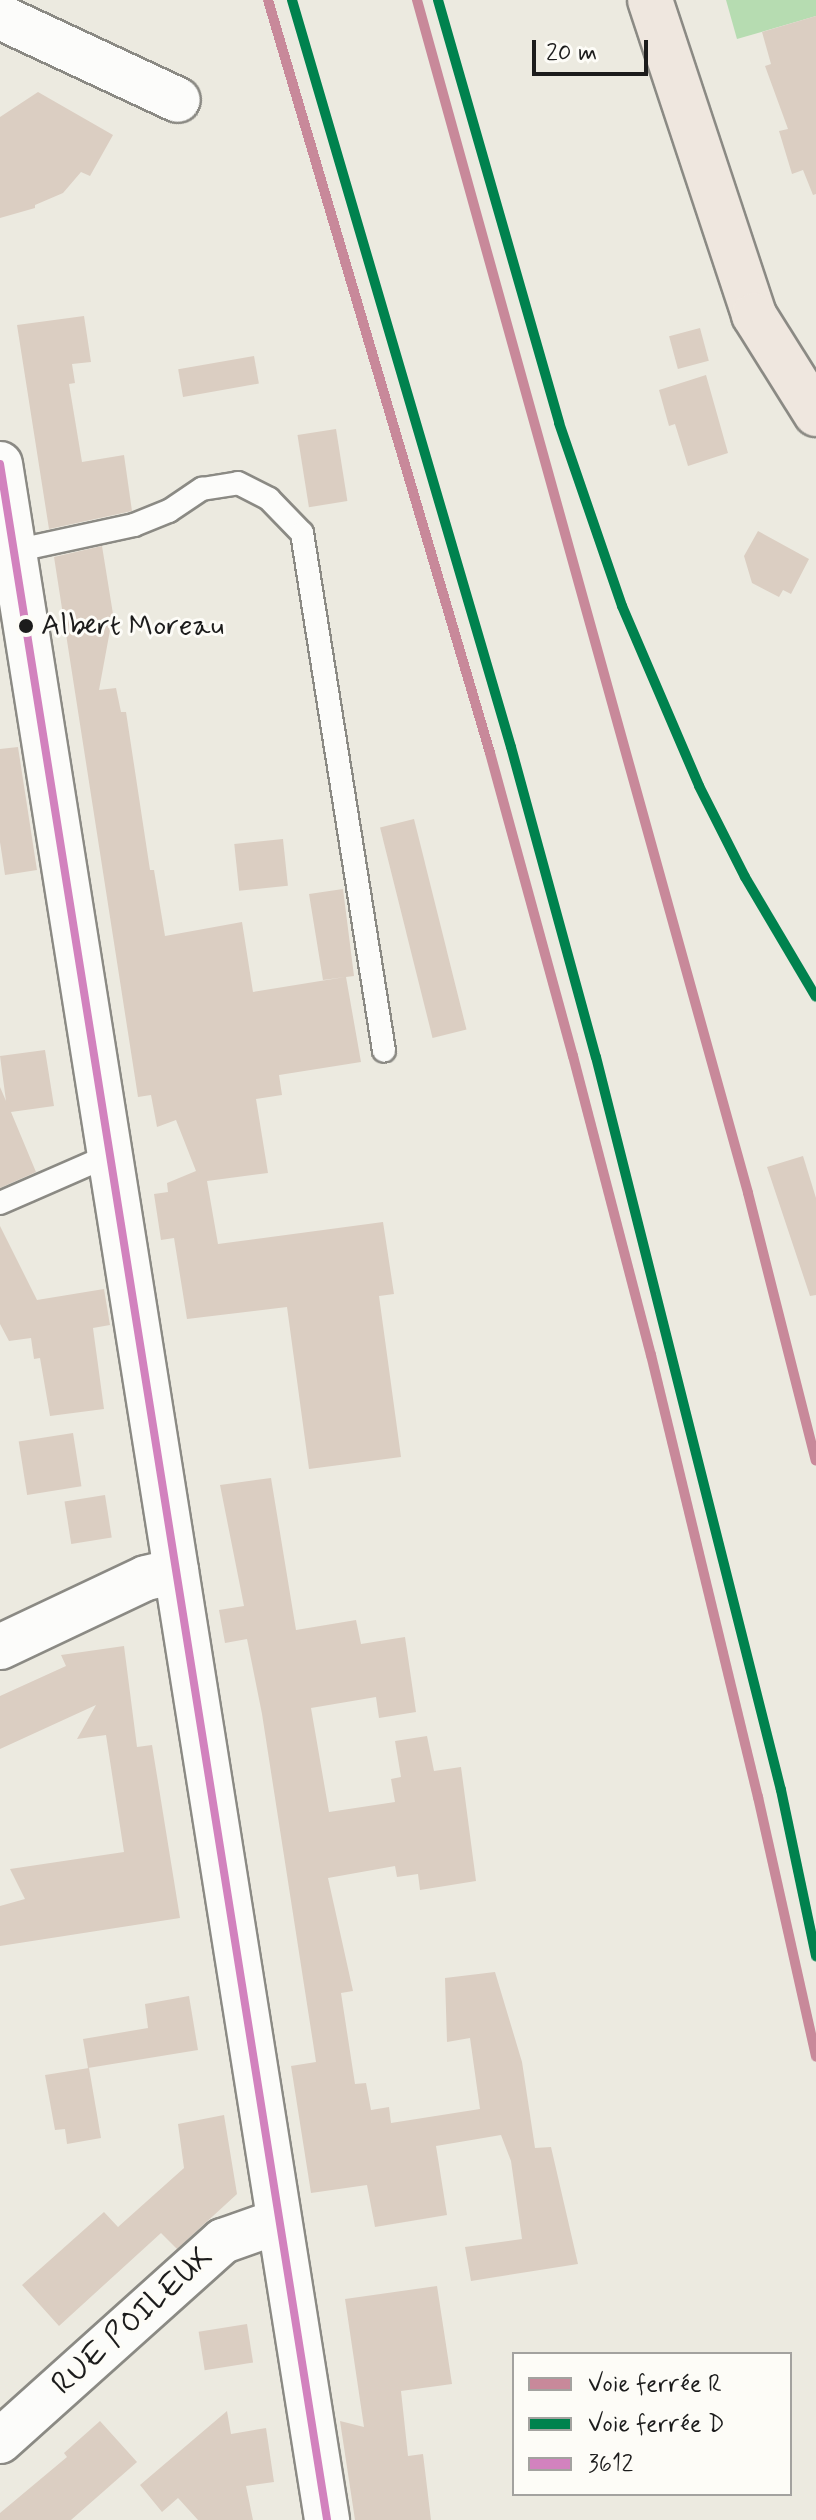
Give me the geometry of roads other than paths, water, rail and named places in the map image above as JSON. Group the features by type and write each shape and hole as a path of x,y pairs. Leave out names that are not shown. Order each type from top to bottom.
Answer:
{"main road":[{"path":"650,0 754,315 796,362 816,414"}],"street":[{"path":"0,17 178,100"},
{"path":"0,464 277,2222 327,2520"},
{"path":"0,1647 146,1578 176,1571"},
{"name":"RUE POILEUX","path":"0,2441 223,2241 277,2222"}],"lane":[{"path":"14,551 134,525 169,511 202,489 238,483 269,499 302,533 384,1051"},
{"path":"0,1203 110,1155"}],"rail line":[{"name":"R","path":"268,0 490,753 573,1056 651,1355 758,1797 816,2057"},
{"name":"D","path":"292,0 511,747 596,1057 781,1790 816,1956"},
{"name":"R","path":"417,0 748,1193 816,1461"},
{"name":"D","path":"438,0 559,423 622,606 699,786 745,877 816,997"}],"place":[{"name":"Albert Moreau","path":"26,626"}]}
